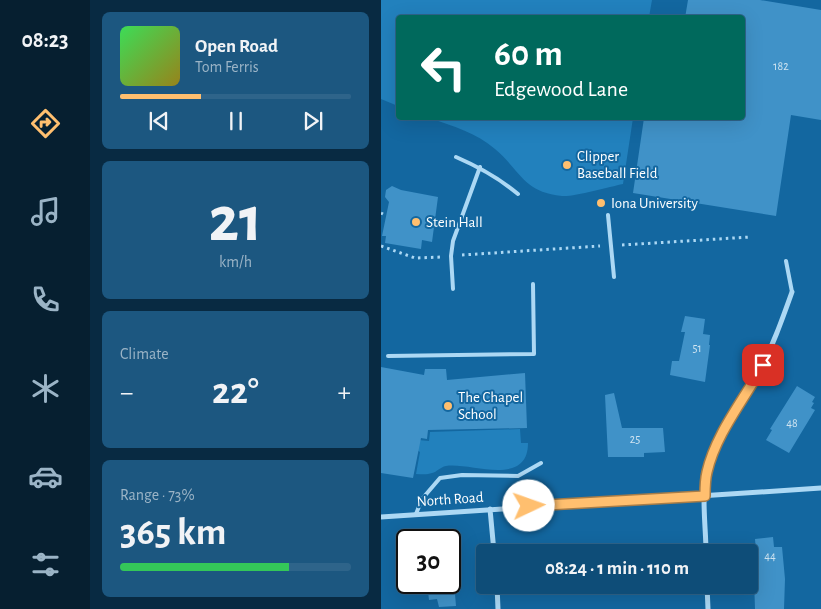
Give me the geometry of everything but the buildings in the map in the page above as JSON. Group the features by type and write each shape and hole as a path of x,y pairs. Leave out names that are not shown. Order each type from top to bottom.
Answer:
{"street":[{"path":"707,544 706,473 726,426 768,354 791,292"},
{"name":"North Road","path":"381,517 821,488"},
{"path":"490,509 493,544"},
{"path":"497,594 498,609"},
{"path":"707,594 708,609"}],"lane":[{"path":"456,157 480,167 518,194"},
{"path":"453,289 451,256 453,241 480,167"},
{"path":"608,215 614,277"},
{"path":"786,261 791,292"},
{"path":"388,356 534,354 533,284"},
{"path":"416,514 422,499 440,478 517,476 541,463"}],"path":[{"path":"381,246 415,258 750,237"}],"shaded area":[{"path":"381,0 652,0 649,15 396,15 396,105 381,99"},
{"name":"Clipper Baseball Field","path":"436,120 633,120 623,184 592,192 562,196 549,194 531,185 488,143 464,130"},
{"path":"520,429 521,443 528,443 525,457 519,465 508,469 496,470 446,466 430,474 416,474 420,452 417,450 418,440 429,441 430,432"}],"place":[{"name":"Clipper Baseball Field","path":"567,165"},
{"name":"Iona University","path":"601,203"},
{"name":"Stein Hall","path":"416,222"},
{"name":"The Chapel School","path":"448,406"}],"route":[{"path":"529,506 705,496 706,473 714,451 726,426 763,365"}]}
